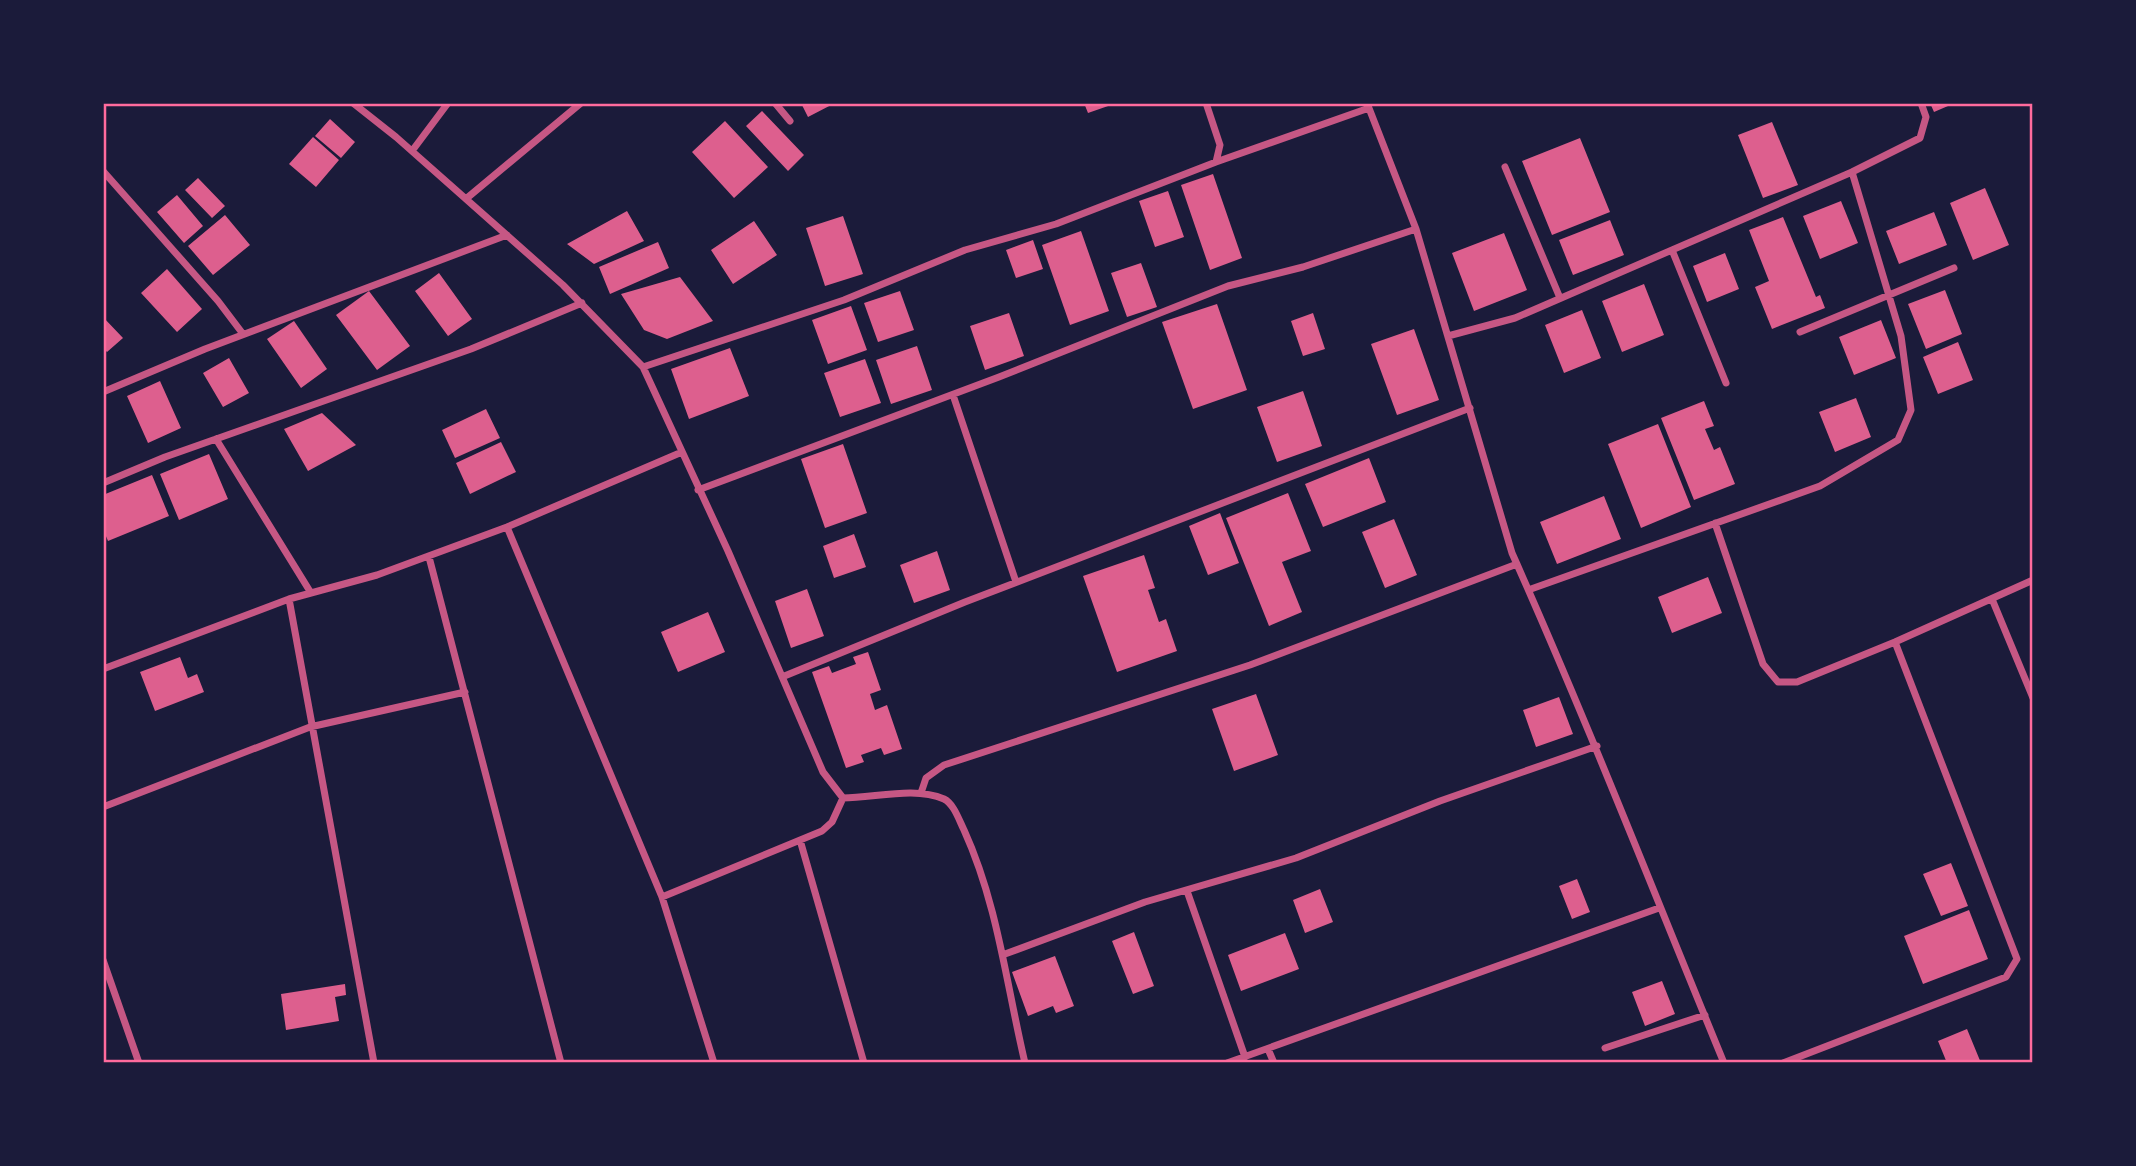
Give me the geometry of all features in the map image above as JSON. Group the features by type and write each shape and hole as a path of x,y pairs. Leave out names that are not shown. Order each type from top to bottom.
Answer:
{"street":[{"path":"353,103 467,198 582,303 643,367 823,772 843,798"},
{"path":"412,151 448,103"},
{"path":"467,198 581,103"},
{"path":"775,103 790,121"},
{"path":"1206,103 1220,145 1216,162"},
{"path":"1448,336 1515,318 1852,172 1920,138 1926,117 1921,103"},
{"path":"643,367 844,300 965,250 1056,224 1368,106 1416,229 1517,564 1531,589 1597,746 1659,908 1724,1063"},
{"path":"1505,167 1560,298"},
{"path":"103,172 212,293 243,334"},
{"path":"1531,589 1820,486 1898,440 1911,410 1901,335 1852,172"},
{"path":"698,490 953,395 1228,286 1303,267 1416,229"},
{"path":"103,392 243,334 507,235"},
{"path":"1672,250 1726,383"},
{"path":"1800,332 1954,268"},
{"path":"103,483 216,439 387,381 582,303"},
{"path":"953,395 1016,582"},
{"path":"782,677 1016,582 1470,408"},
{"path":"216,439 310,593"},
{"path":"103,669 289,599 429,556 507,527 682,452"},
{"path":"1715,523 1763,664 1778,682 1797,681 1895,642 2033,580"},
{"path":"507,527 662,897 714,1063"},
{"path":"429,556 561,1063"},
{"path":"921,793 926,778 944,765 1251,665 1517,564"},
{"path":"289,599 310,727 374,1063"},
{"path":"1992,599 2033,698"},
{"path":"1783,1063 2006,977 2017,959 1895,642"},
{"path":"103,807 310,727 465,692"},
{"path":"1004,954 1145,902 1296,858 1440,801 1597,746"},
{"path":"843,798 921,793 947,800 957,815 981,868 1004,954 1024,1063"},
{"path":"662,897 800,840 832,822 843,798"},
{"path":"800,840 864,1063"},
{"path":"1187,891 1245,1057"},
{"path":"1227,1063 1659,908"},
{"path":"103,960 139,1063"},
{"path":"1605,1048 1705,1015"},
{"path":"1268,1049 1273,1063"}],"building":[{"path":"801,103 835,103 808,117"},
{"path":"1084,103 1110,103 1111,105 1088,113"},
{"path":"1930,103 1955,103 1934,112"},
{"path":"762,111 804,155 788,171 746,126"},
{"path":"330,119 355,142 341,158 315,136"},
{"path":"725,121 768,167 734,198 692,152"},
{"path":"1772,122 1798,185 1763,198 1738,135"},
{"path":"313,137 339,160 316,187 289,164"},
{"path":"1580,138 1610,212 1552,235 1522,161"},
{"path":"1213,174 1242,258 1210,270 1181,185"},
{"path":"198,178 225,206 212,218 185,190"},
{"path":"1985,188 2009,245 1973,260 1950,203"},
{"path":"1168,191 1184,237 1155,247 1139,201"},
{"path":"177,195 203,226 184,243 157,212"},
{"path":"1841,201 1858,243 1820,259 1803,216"},
{"path":"627,211 644,241 594,264 567,244"},
{"path":"1934,212 1947,245 1899,264 1886,231"},
{"path":"225,215 250,245 213,275 188,246"},
{"path":"843,216 863,274 825,286 806,228"},
{"path":"1783,217 1816,297 1820,295 1825,308 1772,329 1755,287 1769,281 1749,230"},
{"path":"1610,220 1624,255 1573,275 1559,240"},
{"path":"754,221 777,255 733,284 711,250"},
{"path":"1081,231 1109,311 1070,325 1042,245"},
{"path":"1504,233 1527,290 1474,311 1452,253"},
{"path":"1033,240 1043,269 1016,278 1006,250"},
{"path":"658,242 669,268 610,294 599,267"},
{"path":"1725,253 1739,289 1707,302 1693,266"},
{"path":"1141,263 1157,307 1127,317 1111,273"},
{"path":"167,269 202,309 177,332 141,293"},
{"path":"439,273 472,319 448,336 415,291"},
{"path":"680,277 713,321 667,339 644,330 621,294"},
{"path":"1644,284 1664,335 1622,352 1602,301"},
{"path":"1945,290 1962,334 1926,349 1908,304"},
{"path":"369,291 410,346 377,370 336,315"},
{"path":"900,291 914,330 878,342 864,303"},
{"path":"1217,304 1247,390 1193,409 1162,322"},
{"path":"851,306 867,350 828,364 812,320"},
{"path":"1582,310 1601,358 1564,373 1545,325"},
{"path":"1009,313 1024,356 985,370 970,326"},
{"path":"1313,313 1325,349 1303,356 1291,321"},
{"path":"103,317 123,338 107,352 103,348"},
{"path":"1881,320 1896,358 1854,375 1839,337"},
{"path":"294,321 327,369 301,388 267,339"},
{"path":"1414,329 1439,400 1397,415 1371,344"},
{"path":"1958,342 1973,380 1938,394 1923,357"},
{"path":"917,346 932,390 891,404 876,360"},
{"path":"730,348 749,396 689,419 671,369"},
{"path":"229,358 249,393 223,407 203,373"},
{"path":"865,359 881,403 840,417 824,373"},
{"path":"160,381 181,428 148,443 127,396"},
{"path":"1303,391 1322,446 1277,462 1257,407"},
{"path":"1856,398 1871,437 1835,452 1819,412"},
{"path":"1704,401 1714,426 1705,429 1714,450 1720,447 1735,484 1694,500 1661,418"},
{"path":"486,409 500,438 455,458 442,430"},
{"path":"322,413 356,445 308,471 284,429"},
{"path":"1658,424 1691,507 1641,528 1608,444"},
{"path":"501,442 516,472 470,494 456,463"},
{"path":"843,444 867,513 825,528 801,459"},
{"path":"209,454 228,499 179,520 160,474"},
{"path":"1369,458 1386,502 1323,527 1305,484"},
{"path":"152,475 169,516 108,541 103,529 103,495"},
{"path":"1288,493 1311,551 1282,562 1302,612 1269,626 1226,518"},
{"path":"1604,496 1621,539 1557,564 1540,522"},
{"path":"1220,513 1239,563 1208,575 1189,526"},
{"path":"1394,519 1417,575 1385,588 1362,532"},
{"path":"854,534 866,567 834,578 823,546"},
{"path":"937,551 950,590 914,603 900,565"},
{"path":"1144,555 1155,588 1148,590 1159,622 1166,619 1177,651 1117,672 1083,576"},
{"path":"1708,577 1722,613 1672,633 1658,597"},
{"path":"807,589 824,636 791,648 775,601"},
{"path":"708,612 725,652 678,672 661,632"},
{"path":"868,652 881,690 870,694 875,710 887,705 902,749 884,755 881,748 861,755 864,762 846,768 812,672 829,666 832,673 856,664 853,657"},
{"path":"180,657 188,678 197,674 204,692 155,711 140,672"},
{"path":"1256,694 1278,755 1234,771 1212,709"},
{"path":"1559,697 1573,734 1536,747 1523,710"},
{"path":"1951,863 1968,906 1941,916 1923,874"},
{"path":"1577,879 1590,912 1572,919 1559,886"},
{"path":"1320,889 1333,922 1305,933 1293,900"},
{"path":"1969,910 1988,959 1923,984 1904,936"},
{"path":"1134,932 1154,986 1133,994 1112,941"},
{"path":"1285,933 1299,969 1241,991 1228,955"},
{"path":"1055,956 1074,1006 1056,1013 1053,1006 1028,1016 1012,972"},
{"path":"1662,981 1675,1014 1645,1026 1632,992"},
{"path":"345,984 346,995 335,997 339,1021 286,1030 281,994"},
{"path":"1967,1029 1981,1063 1947,1063 1938,1041"}]}
